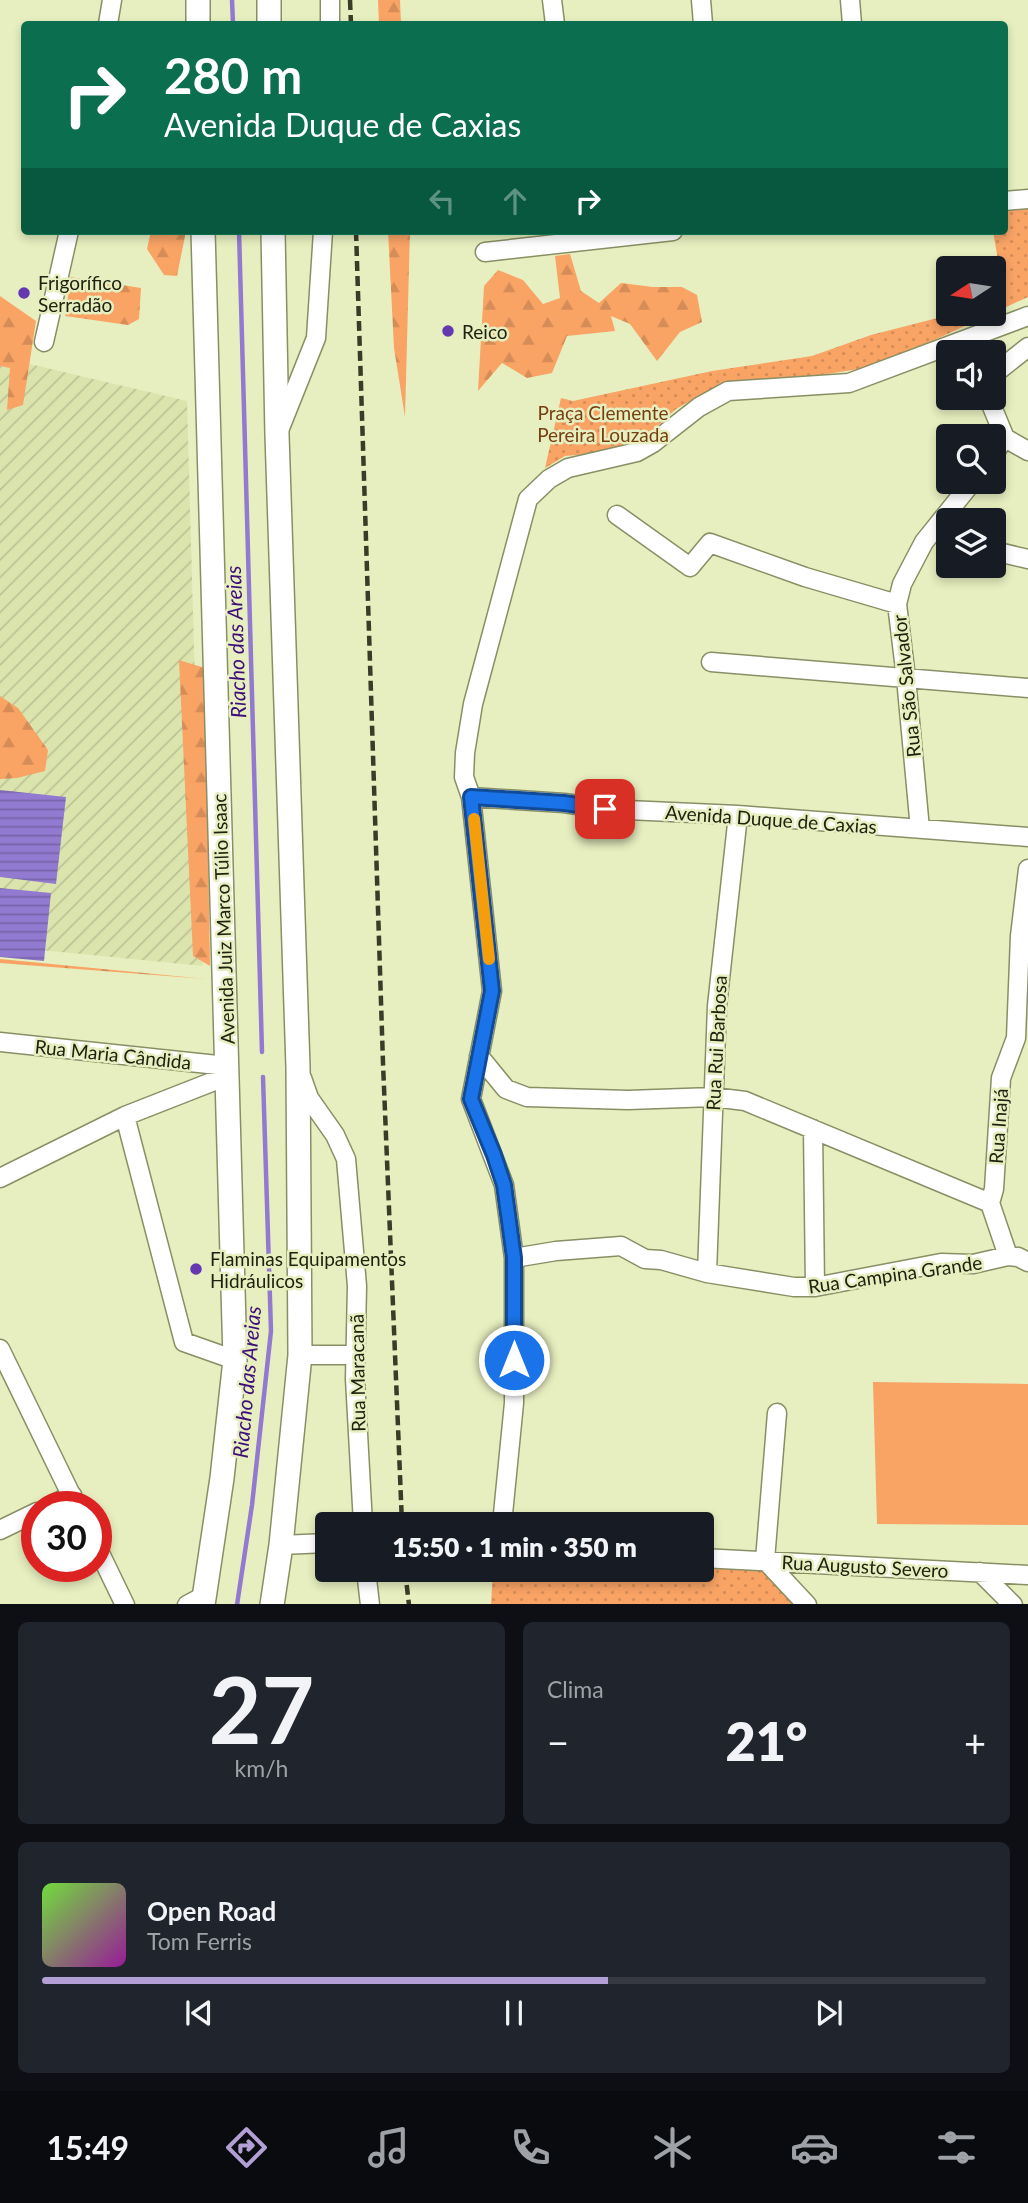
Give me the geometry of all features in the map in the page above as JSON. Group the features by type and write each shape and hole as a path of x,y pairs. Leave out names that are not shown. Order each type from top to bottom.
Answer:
{"main road":[{"path":"198,0 198,21"},
{"path":"269,0 269,21"},
{"name":"Avenida Juiz Marco Túlio Isaac","path":"198,1602 222,1478 235,1360 203,235"},
{"path":"272,1604 281,1545 300,1355 298,1067 273,235"}],"street":[{"path":"109,21 113,0"},
{"path":"330,0 330,21"},
{"path":"552,0 555,21"},
{"path":"701,0 703,21"},
{"path":"850,0 852,21"},
{"path":"1008,201 1028,199"},
{"path":"44,342 68,235"},
{"path":"277,435 316,338 323,235"},
{"path":"485,252 575,237 608,235"},
{"path":"503,1512 514,1403 514,1258 504,1185 471,1099 492,991 471,797 464,777 473,704 528,499 549,479 568,468 637,452 653,443 699,407 728,391 849,383 1028,316"},
{"path":"1006,364 1028,346"},
{"path":"1006,446 1028,451"},
{"path":"617,515 690,567 710,543 805,578 897,604"},
{"name":"Rua São Salvador","path":"919,829 897,604 902,584 924,542 936,532"},
{"path":"1006,554 1028,559"},
{"path":"710,662 1028,688"},
{"name":"Avenida Duque de Caxias","path":"471,797 564,803 605,809 738,815 1028,837"},
{"name":"Rua Rui Barbosa","path":"707,1273 717,1006 738,815"},
{"name":"Rua Inajá","path":"1007,1256 990,1203 1001,1078 1016,1038 1020,936 1028,869"},
{"name":"Rua Maria Cândida","path":"0,1042 201,1063 227,1071"},
{"path":"479,1056 506,1089 527,1097 628,1100 713,1097 745,1101 990,1203"},
{"path":"201,1063 204,1085"},
{"name":"Rua Maracanã","path":"298,1067 309,1098 335,1135 346,1158 357,1286 355,1355 362,1512"},
{"path":"0,1178 124,1116 204,1085 227,1071"},
{"path":"124,1116 184,1342 235,1360"},
{"path":"813,1129 815,1287"},
{"name":"Rua Campina Grande","path":"514,1258 556,1251 621,1246 645,1259 661,1260 707,1273 794,1287 815,1287 941,1263 973,1264 1007,1256 1028,1262"},
{"path":"300,1355 355,1355"},
{"path":"2,1357 70,1491"},
{"path":"777,1413 765,1560 806,1604"},
{"path":"0,1530 21,1520"},
{"path":"281,1545 315,1544"},
{"name":"Rua Augusto Severo","path":"714,1558 1028,1575"},
{"path":"980,1572 1012,1604"},
{"path":"112,1578 125,1604"},
{"path":"367,1582 370,1604"}],"shaded area":[{"path":"0,357 187,401 203,966 0,946"},
{"path":"0,790 66,797 56,884 0,877"},
{"path":"0,888 51,893 44,961 0,957"}],"green space":[{"path":"378,0 400,0 401,21 379,21"},
{"path":"1028,209 1028,297 1006,307 1006,256 997,256 994,235 1008,235 1008,210"},
{"path":"150,235 185,235 177,276 164,275 147,249"},
{"path":"388,235 410,235 405,417 394,348"},
{"path":"570,254 581,291 599,303 621,283 682,287 697,295 702,322 680,332 657,361 630,324 611,316 615,331 567,336 552,373 527,378 502,363 478,391 484,286 498,270 523,280 543,304 560,298 555,256"},
{"path":"71,277 141,288 139,319 128,325 65,316"},
{"path":"0,296 36,321 23,405 7,410 10,368 0,366"},
{"name":"Praça Clemente Pereira Louzada","path":"936,318 936,326 965,326 878,366 795,379 726,381 676,409 651,432 624,448 565,456 545,468 561,398 573,401 712,371 812,356 871,335"},
{"path":"179,660 205,668 210,966 193,956"},
{"path":"0,696 18,708 48,750 45,771 0,779"},
{"path":"0,959 206,979 0,963"},
{"path":"873,1382 1028,1384 1028,1525 877,1524"},
{"path":"714,1567 760,1567 797,1604 491,1604 492,1582 714,1582"}],"waterway":[{"name":"Riacho das Areias","path":"232,0 233,21"},
{"name":"Riacho das Areias","path":"239,235 262,1052"},
{"name":"Riacho das Areias","path":"237,1604 252,1505 271,1331 263,1077"}],"railway":[{"path":"350,0 351,21"},
{"path":"356,235 383,1063 402,1512"},
{"path":"406,1582 409,1604"}],"slow traffic":[{"path":"474,819 489,959"}],"place":[{"name":"Frigorífico Serradão","path":"24,293"},
{"name":"Reico","path":"448,331"},
{"name":"Flaminas Equipamentos Hidráulicos","path":"196,1269"}],"route":[{"path":"514,1360 514,1258 504,1185 471,1099 492,991 471,797 564,803 605,809"}]}
